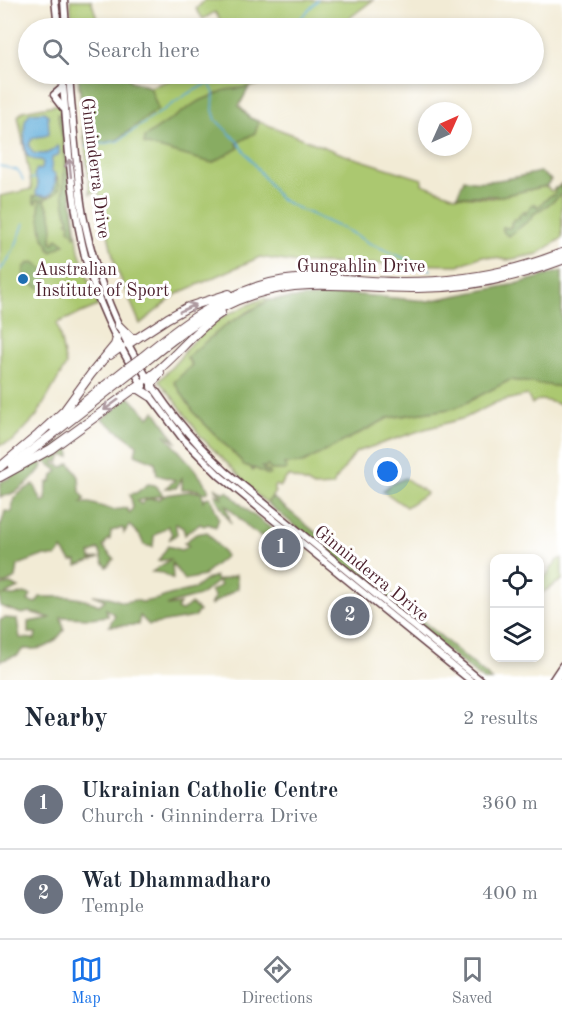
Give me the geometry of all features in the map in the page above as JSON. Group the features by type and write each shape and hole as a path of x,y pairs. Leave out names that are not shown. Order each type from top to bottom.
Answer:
{"highway":[{"name":"Gungahlin Drive","path":"404,285 484,276 528,265 562,253"},
{"name":"Gungahlin Drive","path":"143,359 212,313 250,296 280,288 326,284 447,287 485,282 562,260"},
{"name":"Gungahlin Drive","path":"0,476 129,371 179,327 220,302 260,286 291,280 314,278 393,285"},
{"path":"99,363 188,307 260,286"},
{"path":"152,387 154,381 200,328 219,314 246,300 280,288"},
{"path":"118,326 131,338 138,338"},
{"path":"0,467 64,411 115,345 117,338"},
{"path":"0,476 51,449 160,369 176,354"},
{"name":"Gungahlin Drive","path":"0,467 22,453 129,371"},
{"path":"133,389 139,389 150,396"}],"main road":[{"path":"55,0 57,18"},
{"path":"64,0 65,18"},
{"name":"Ginninderra Drive","path":"70,84 84,223 94,260 125,346 150,396 183,439 220,476 470,680"},
{"path":"63,85 55,97 65,111"},
{"name":"Ginninderra Drive","path":"63,85 72,185 82,243 98,296 117,338 125,346"},
{"name":"Ginninderra Drive","path":"144,381 152,387 188,435 225,471 480,680"},
{"path":"552,680 562,665"},
{"path":"557,680 562,672"}],"green space":[{"path":"70,0 91,0 97,18 72,18"},
{"path":"205,0 373,0 349,18 219,18 215,12 202,18 196,9"},
{"path":"79,84 140,84 150,87 159,84 262,84 249,87 239,106 250,118 342,154 422,179 422,184 455,196 492,198 546,186 551,191 562,185 562,238 538,254 507,260 482,256 459,265 297,263 260,257 177,294 140,324 115,265 98,190 90,194"},
{"path":"79,84 140,84 150,87 158,109 117,140 86,147"},
{"path":"249,87 239,106 250,118 259,122 255,133 237,143 239,148 212,163 144,144 145,137 197,102 225,90"},
{"path":"60,104 79,251 98,306 57,323 66,365 36,417 13,441 0,445 0,196 32,189 18,116 23,111"},
{"path":"58,114 62,115 76,236 69,229 70,223 67,222 69,219 63,191 64,147"},
{"path":"540,172 551,180 546,186 501,196 457,196 464,179 491,181"},
{"path":"57,177 59,189 54,195 42,200 51,215 53,231 51,242 54,243 57,238 65,244 52,252 43,238 39,212 40,200 34,203 33,197 50,194"},
{"path":"561,184 562,194 532,215 533,217 509,236 505,234 503,227 511,227 514,219 519,218 522,212 526,214 524,211 527,211 533,204 538,207 554,195 554,188"},
{"path":"34,262 46,271 50,288 45,290 38,287 25,277 26,266"},
{"path":"562,271 562,387 510,380 456,408 388,418 303,463 284,464 287,469 285,470 271,470 267,465 266,468 262,467 265,471 269,471 268,475 253,468 253,471 250,467 243,465 195,414 174,382 192,365 187,357 227,324 269,300 349,294 428,301 516,284"},
{"path":"264,298 269,300 227,324 187,358 192,365 195,414 241,461 348,439 388,418 455,408 510,380 562,387 562,405 542,400 532,404 527,395 497,402 465,418 356,452 333,486 314,487 288,476 279,487 276,485 274,487 275,492 267,503 202,438 159,381 190,344 207,329 224,316"},
{"path":"129,397 149,417 155,411 177,443 165,434 201,477 209,491 206,493 194,489 182,489 182,478 176,488 165,488 175,480 157,475 155,462 135,454 137,445 102,419"},
{"path":"90,424 70,447 70,457 62,455 59,463 54,461 54,464 63,467 70,463 79,477 80,492 84,497 81,503 90,503 113,510 126,508 130,513 133,507 130,494 136,493 148,484 155,485 163,495 137,501 141,504 147,499 159,499 166,495 192,491 202,493 203,501 210,497 219,518 216,527 200,524 185,535 183,528 175,523 177,534 169,540 172,534 168,526 154,536 153,547 144,545 140,536 129,525 124,533 123,528 111,531 110,540 108,539 103,547 114,559 107,567 99,549 90,554 91,559 100,558 77,566 77,561 71,561 62,549 56,557 42,556 18,565 16,578 0,584 0,524 5,511 12,512 16,498 34,484 42,502 46,500 47,483 52,481 53,475 58,471 46,462 40,462 43,466 25,486 0,497 0,482 10,478 13,472"},
{"path":"405,478 427,493 406,507 383,491"},
{"path":"215,487 223,493 227,491 249,512 279,534 283,541 279,542 275,548 268,545 264,535 260,536 250,529 226,505 231,524 216,498 215,493 223,499"},
{"path":"272,497 382,586 492,680 483,680 267,503"},
{"path":"207,532 226,556 204,576 184,580 172,563 173,579 163,573 152,572 171,559 158,561 168,546 181,550 189,546 184,543 196,534"},
{"path":"562,558 562,580 544,591 544,579 557,560"},
{"path":"236,575 238,588 209,606 215,597 210,591 221,585 217,582 199,596 167,606 180,604 177,609 181,611 191,604 199,611 194,617 149,625 140,616 138,625 109,626 115,615 106,609 108,616 61,617 64,630 51,644 37,649 23,649 18,655 0,661 0,620 17,619 20,638 35,639 36,633 28,633 28,622 51,618 29,612 22,614 0,606 0,586 10,584 19,588 4,595 14,596 24,593 31,595 28,601 36,603 40,597 63,597 77,598 99,605 105,600 93,595 123,602 135,600 142,602 194,589 215,576 217,581"}],"water":[{"path":"44,112 48,115 49,134 32,139 29,146 33,153 40,154 59,147 59,154 52,158 51,171 55,174 54,187 52,193 47,196 36,193 38,184 34,175 37,169 42,169 43,162 27,155 24,139 25,121 30,113"}],"waterway":[{"path":"301,18 318,0"},
{"path":"86,147 118,141 187,94 207,84"},
{"path":"210,84 214,93 213,110 216,120 237,141 279,198 369,243 431,270"},
{"path":"0,166 17,170 23,180"},
{"path":"31,179 35,178"},
{"path":"0,271 8,260 24,223"}],"place":[{"name":"Australian Institute of Sport","path":"23,279"},
{"name":"Ukrainian Catholic Centre","path":"281,548"},
{"name":"Wat Dhammadharo","path":"350,616"}]}
